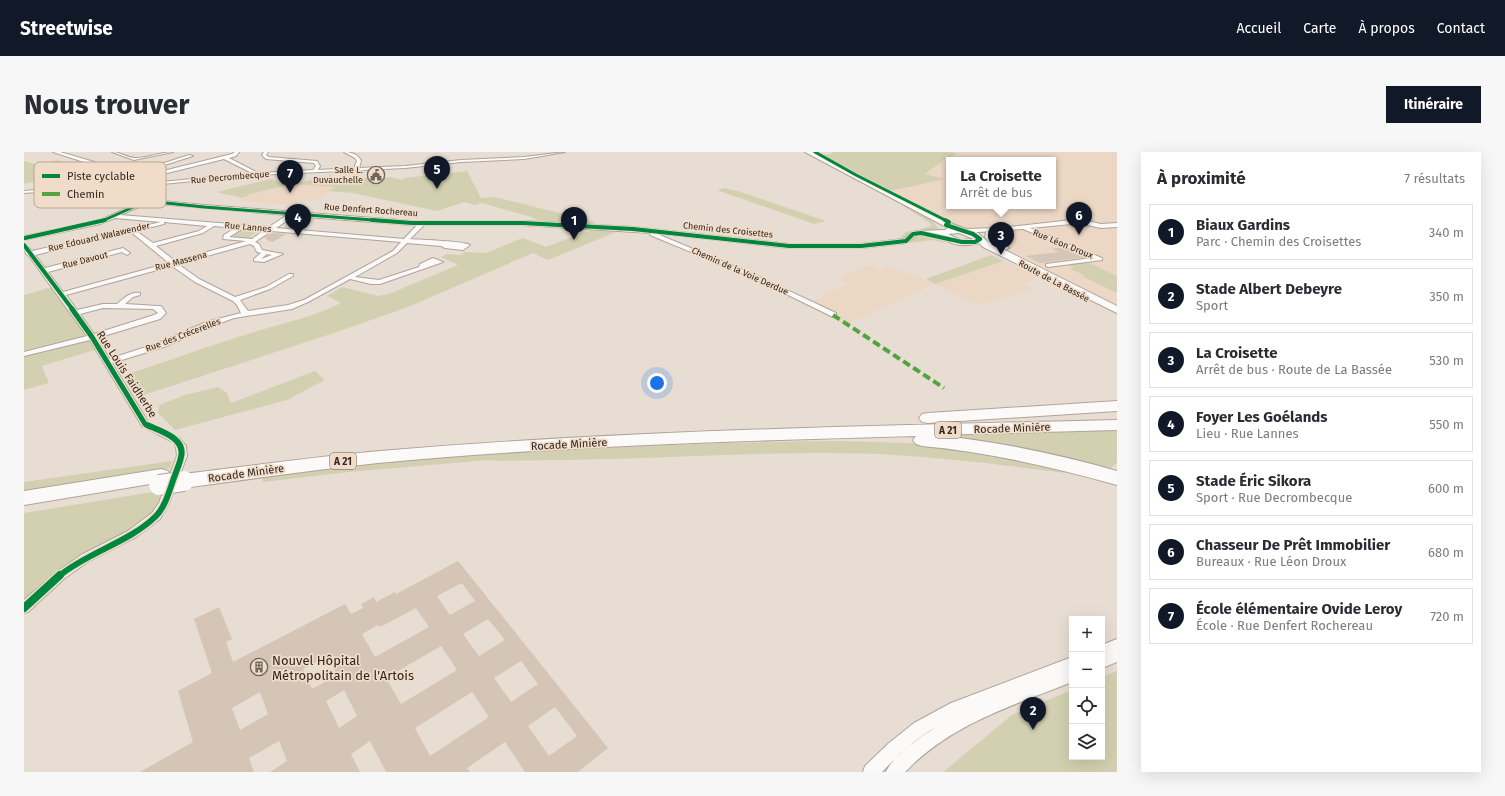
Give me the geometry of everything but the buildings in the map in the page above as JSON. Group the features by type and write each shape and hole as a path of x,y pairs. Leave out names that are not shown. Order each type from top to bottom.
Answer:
{"highway":[{"path":"833,424 1117,406"},
{"name":"Rocade Minière","path":"24,507 160,481 346,452 495,439 833,424 1117,417"},
{"name":"Rocade Minière","path":"185,477 448,451 610,441 779,434 1117,425"},
{"path":"779,434 835,438 897,438 955,444 1060,464 1117,478"},
{"name":"Rocade Minière","path":"24,498 160,481"}],"main road":[{"name":"Route de La Bassée","path":"808,152 934,218 963,231 981,236 986,245 1117,310"},
{"path":"934,218 943,227 946,234 963,231"},
{"path":"999,230 990,234 989,237 993,242 1048,272 1054,278"},
{"name":"Route de La Bassée","path":"946,234 983,247 1015,261 1117,314"},
{"path":"966,242 976,242 981,236"}],"street":[{"path":"55,152 89,162"},
{"path":"114,152 134,159 171,152"},
{"path":"167,172 234,155 237,152"},
{"path":"266,152 264,155 268,158 315,162 318,166 315,171"},
{"path":"346,152 359,160 356,169"},
{"name":"Rue Decrombecque","path":"166,183 257,174 524,158 563,152"},
{"path":"180,153 211,161"},
{"path":"472,155 485,160"},
{"path":"166,163 191,156"},
{"path":"224,157 257,174"},
{"name":"Rue Decrombecque","path":"24,192 34,191"},
{"name":"Rue Denfert Rochereau","path":"166,203 422,223 523,223"},
{"path":"24,240 70,227 88,227 132,208"},
{"name":"Rue Massena","path":"62,294 251,241 294,213"},
{"name":"Rue Lannes","path":"115,216 443,244"},
{"name":"Rue Edouard Walawender","path":"28,256 168,220"},
{"name":"Rue Léon Droux","path":"981,236 999,230 1072,222 1101,226 1117,224"},
{"name":"Rue des Crécerelles","path":"108,362 161,345 209,324 245,314 300,304 395,252 422,223"},
{"name":"Chemin des Croisettes","path":"523,223 647,230 810,247 862,246 900,242 908,240 913,234 917,233 946,234"},
{"path":"153,245 200,232 213,224"},
{"path":"1101,226 1117,232"},
{"path":"241,227 225,238 251,241 257,245 259,251 266,252"},
{"name":"Rue Léon Droux","path":"1023,227 1100,258 1048,265"},
{"path":"132,230 185,271 208,286 235,299 241,304 245,314"},
{"name":"Chemin de la Voie Derdue","path":"647,230 662,239 753,276 833,315"},
{"path":"352,244 364,237"},
{"name":"Rue Louis Faidherbe","path":"24,240 28,256 62,294 92,337 145,424 168,435 181,446 182,456 164,503 156,516 132,534 85,558 61,574 24,608"},
{"name":"Rue Davout","path":"43,271 123,250 126,253"},
{"path":"348,277 371,282 380,282 422,267"},
{"path":"235,299 268,288 291,275"},
{"path":"119,306 131,296 138,294"},
{"path":"24,354 92,337 157,317 162,314 158,308 152,306 95,306 75,313"},
{"path":"1105,650 1117,645"},
{"path":"1105,661 1117,656"},
{"path":"894,772 906,759 928,741 964,719 1069,665"},
{"path":"871,772 894,748 919,728 956,708 1025,687 1069,676"}],"shaded area":[{"path":"831,152 951,152 957,154 946,157 946,159 925,174 945,179 890,191 965,228 976,230 970,230 942,221 931,220 939,229 931,231 932,235 942,237 945,240 945,243 932,240 906,243 897,239 901,238 905,232 919,230 933,225 897,202 811,156 833,154"},
{"path":"951,152 1117,152 1117,308 1000,244 991,235 965,228 889,191 944,179 924,174 946,159 946,209 1056,209 1056,157 950,157 956,154"},
{"path":"57,160 64,162 50,162"},
{"path":"24,161 34,164 34,182 24,184"},
{"path":"467,171 481,198 495,197 596,222 587,225 544,223 531,217 482,203 475,205 464,202 437,211 353,193 329,191 335,187 293,184 332,175 331,179 389,177 404,180 404,178"},
{"path":"271,179 288,185 247,195 248,196 241,198 217,192"},
{"path":"293,184 336,187 316,200 296,201 286,205 237,200 247,197 246,196"},
{"path":"724,188 738,191 826,221 814,224 717,190"},
{"path":"245,228 265,231 259,231 250,237 253,238 248,239 228,236 240,229"},
{"path":"593,229 621,230 548,260 533,253 408,307 331,334 144,395 128,374 227,340 331,308 341,303 327,296 342,287 378,296 389,294 458,265 441,257 447,254 461,255 464,252 486,253 523,238 546,247"},
{"path":"991,255 1003,261 935,284 926,279"},
{"path":"1003,261 1040,277 1020,283 1033,289 979,305 934,284 844,325 821,311 810,302 849,284 838,279 869,265 880,269 889,266 935,284"},
{"path":"1087,262 1117,276 1117,293 1082,276 1084,275 1070,269 1074,268 1066,264"},
{"path":"55,286 98,349 42,366 49,383 24,390 24,295"},
{"path":"315,371 325,380 287,400 175,430 158,413 159,405 185,395 218,387 226,392 231,403"},
{"path":"1117,430 1117,463 1112,467 1112,471 917,435"},
{"path":"839,441 928,444 1063,466 1066,473 926,457 879,454 821,453 591,460 488,460 349,472 263,482 262,476 388,462 514,452 676,444"},
{"path":"172,461 170,468 24,492 24,482"},
{"path":"165,490 158,508 148,518 24,601 24,513"},
{"path":"1117,671 1117,772 943,772 1012,715 1069,691 1069,760 1105,760 1105,676"}],"marked path":[{"path":"833,315 944,388"}],"cycle path":[{"path":"166,203 412,223 523,223 633,229 789,246 861,246 906,241 913,234 921,233 962,242 975,242 980,239 973,234 946,225 949,222 856,175 815,152"},
{"path":"25,238 100,222 131,208"},
{"path":"24,245 64,297 92,337 145,424 176,440 181,446 182,456 164,503 156,516 132,534 85,558 61,575 24,608"}],"place":[{"name":"Salle L. Duvauchelle","path":"376,175"},
{"name":"Stade Éric Sikora","path":"437,189"},
{"name":"École élémentaire Ovide Leroy","path":"290,193"},
{"name":"Chasseur De Prêt Immobilier","path":"1079,235"},
{"name":"Foyer Les Goélands","path":"298,237"},
{"name":"Biaux Gardins","path":"574,240"},
{"name":"La Croisette","path":"1001,255"},
{"name":"Nouvel Hôpital Métropolitain de l'Artois","path":"259,667"},
{"name":"Stade Albert Debeyre","path":"1033,730"}]}
